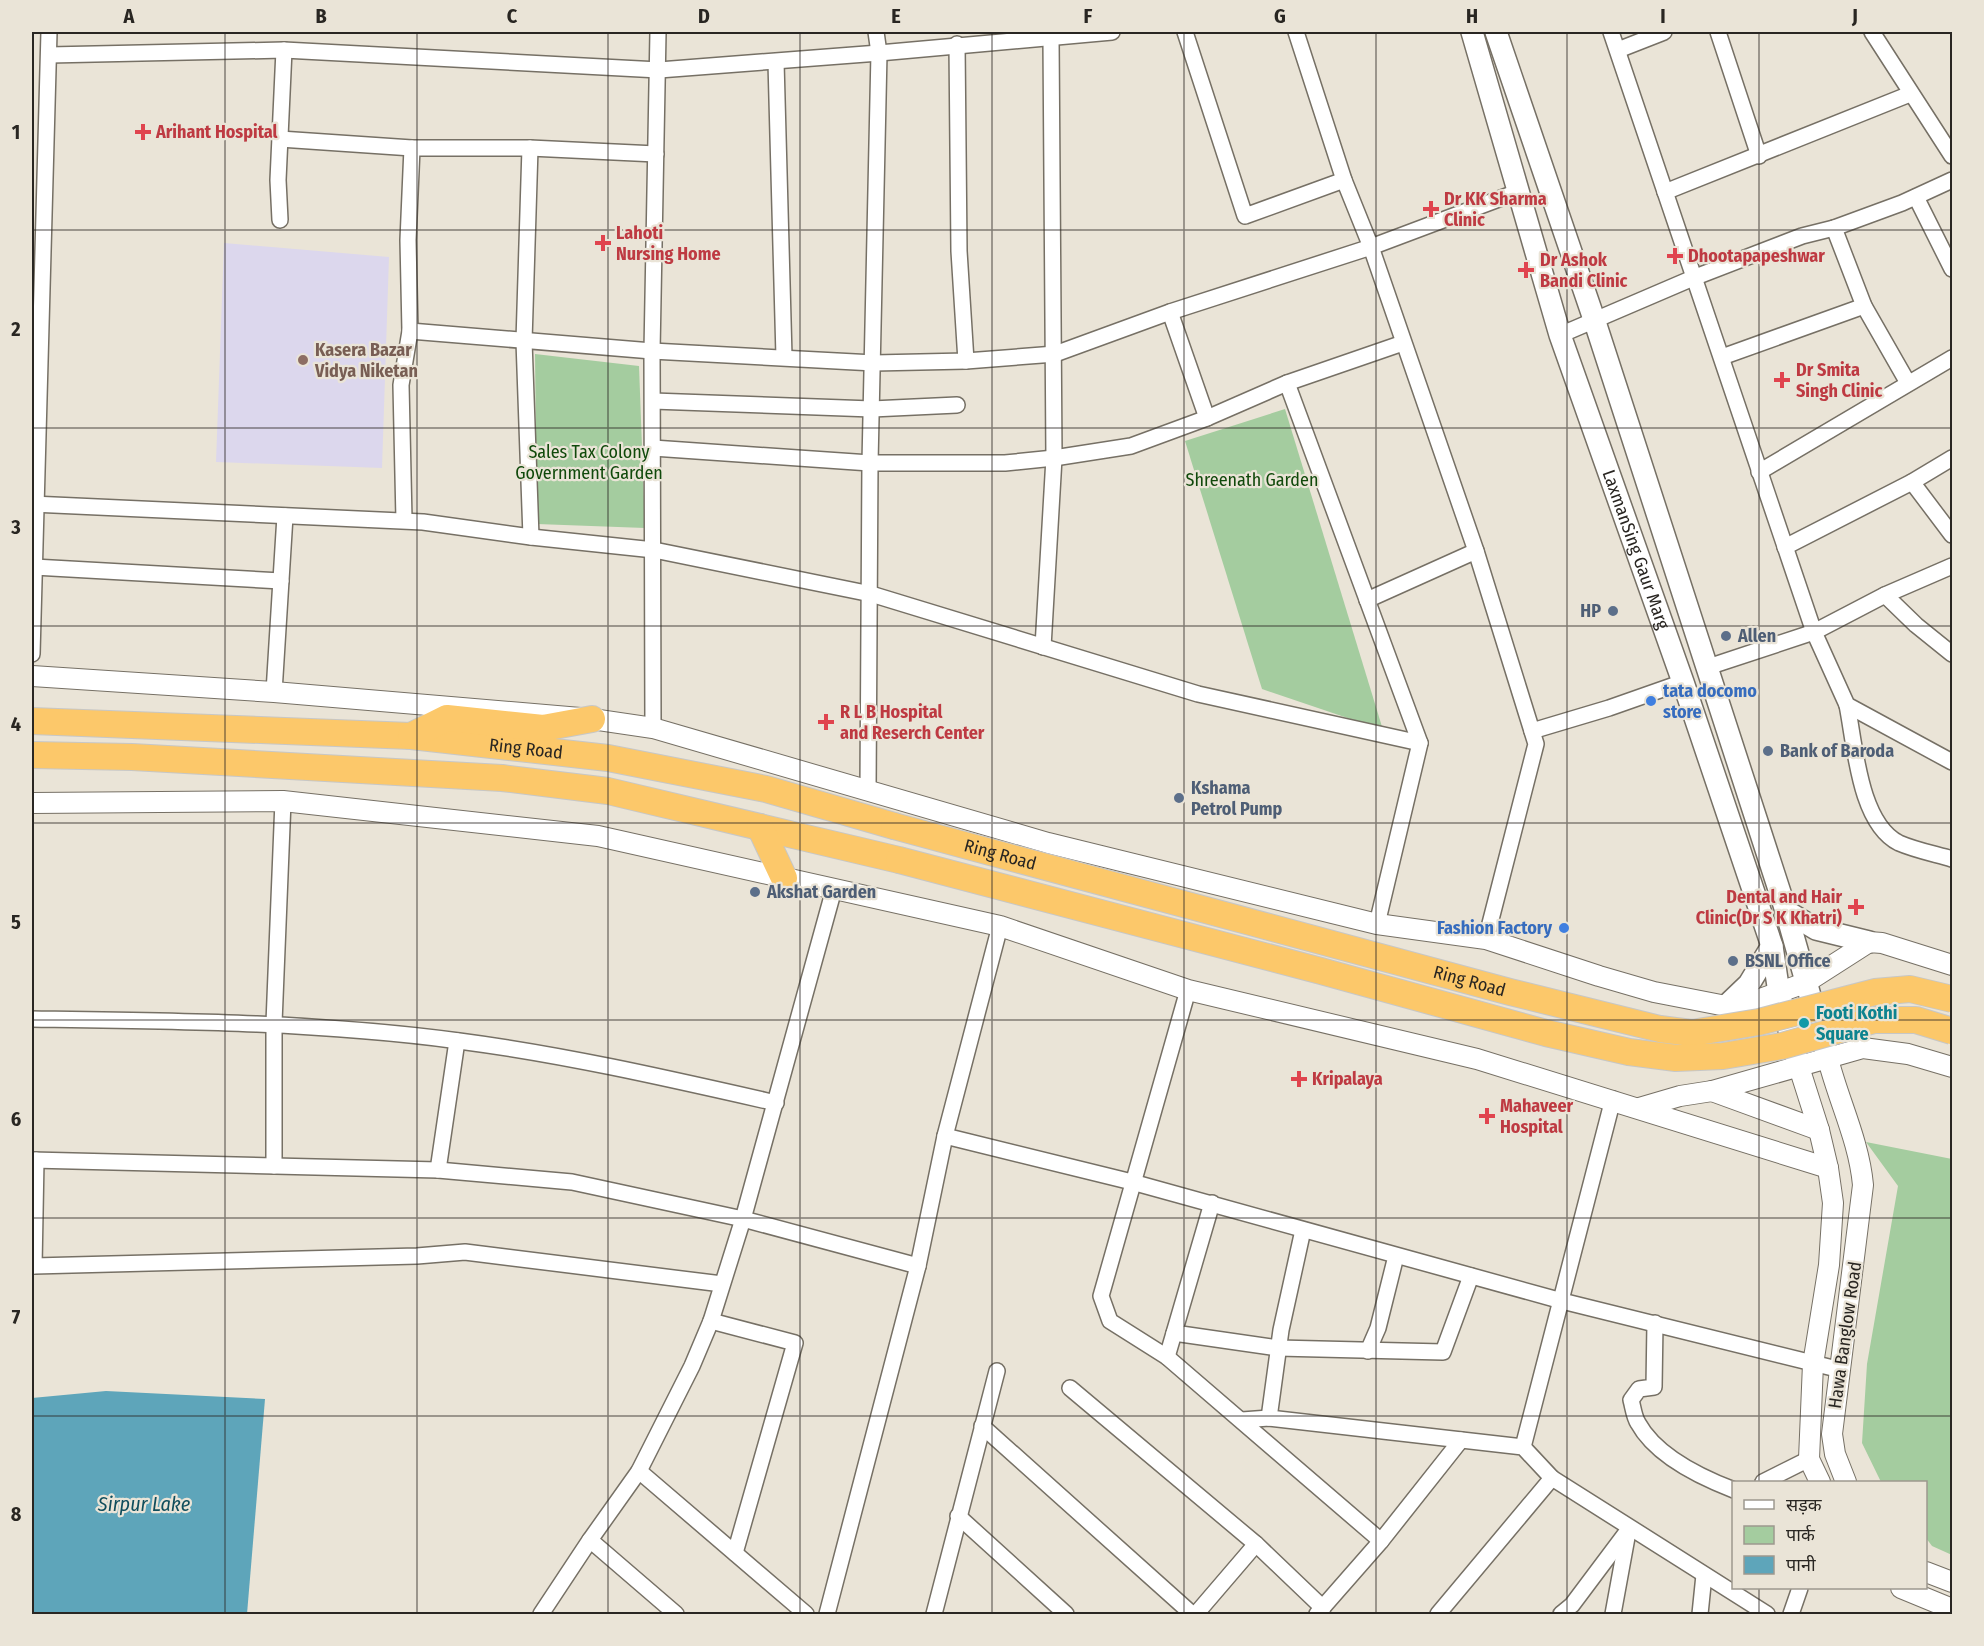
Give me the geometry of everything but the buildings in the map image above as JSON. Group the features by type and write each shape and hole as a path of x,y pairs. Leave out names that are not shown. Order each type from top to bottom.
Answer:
{"highway":[{"path":"411,736 447,718 543,728 592,719"},
{"name":"Ring Road","path":"32,721 411,736 618,759 766,789 894,826 1521,995 1660,1029 1692,1033 1759,1022 1875,992 1910,989 1953,999"},
{"name":"Ring Road","path":"32,755 132,757 502,778 608,791 899,860 1546,1033 1629,1052 1676,1058 1722,1056 1782,1046 1874,1020 1916,1020 1953,1030"},
{"path":"760,827 784,878"}],"main road":[{"name":"LaxmanSing Gaur Marg","path":"1472,32 1560,335 1683,682 1772,946 1779,993 1799,1067"},
{"name":"LaxmanSing Gaur Marg","path":"1496,32 1594,319 1786,911 1828,1059"},
{"path":"1786,911 1816,929 1869,942"},
{"path":"1726,1006 1749,984 1772,946"}],"street":[{"path":"32,654 33,504 49,32"},
{"path":"653,728 652,351 658,32"},
{"path":"868,790 871,594 870,463 879,54 876,32"},
{"path":"49,55 284,50 659,70 879,54 957,44 1112,32"},
{"path":"1185,32 1245,216 1344,180"},
{"path":"1296,32 1344,180 1371,247 1476,551 1536,744 1486,939"},
{"path":"1611,32 1814,632 1847,705 1868,808 1879,824 1900,843 1953,859"},
{"path":"1618,50 1664,32"},
{"path":"1718,32 1759,156"},
{"path":"1872,32 1910,94 1953,156"},
{"path":"1043,647 1054,458 1051,38"},
{"path":"957,44 959,251 966,361"},
{"path":"280,220 280,139 284,50"},
{"path":"776,62 784,357"},
{"path":"1665,192 1910,94"},
{"path":"280,139 412,148 530,148 656,154"},
{"path":"404,520 401,385 410,331 408,240 412,148"},
{"path":"530,148 524,341 531,537"},
{"path":"1560,335 1693,278 1802,236 1834,228 1916,197 1953,180"},
{"path":"410,331 652,351 874,363 966,361 1055,354 1170,312 1371,247 1520,191"},
{"path":"1916,197 1953,270"},
{"path":"1834,228 1864,306 1908,383"},
{"path":"1722,357 1864,306"},
{"path":"1170,312 1206,418"},
{"path":"653,448 870,463 1005,463 1054,458 1131,446 1206,418 1287,383 1403,343"},
{"path":"1759,472 1953,358"},
{"path":"1287,383 1420,743 1377,924"},
{"path":"653,401 872,409 957,405"},
{"path":"1785,547 1912,482 1953,458"},
{"path":"1912,482 1953,535"},
{"path":"33,504 404,520 654,550 871,594 1198,694 1420,743"},
{"path":"274,692 285,516"},
{"path":"1367,600 1476,551"},
{"path":"1706,668 1814,632 1885,595 1953,566"},
{"path":"34,567 281,581"},
{"path":"1885,595 1916,625 1953,654"},
{"path":"32,676 274,692 592,719 653,728 1048,843 1377,924 1486,939 1621,982 1726,1006 1742,1006 1805,983 1869,942 1882,943 1953,965"},
{"path":"1532,730 1608,708 1683,682"},
{"path":"1847,705 1953,762"},
{"path":"274,1166 274,1023 283,801"},
{"path":"32,803 283,801 598,836 1000,926 1188,990 1477,1059 1613,1099 1828,1168"},
{"path":"542,1614 590,1540 639,1471 692,1366 711,1321 743,1220 834,889"},
{"path":"826,1614 918,1266 945,1136 1000,926"},
{"path":"1188,990 1132,1182 1101,1296 1102,1306 1110,1321 1167,1357 1381,1541"},
{"path":"32,1019 274,1023 457,1041 584,1060 776,1103"},
{"path":"438,1170 457,1041"},
{"path":"1640,1108 1680,1096 1713,1091 1863,1048 1908,1054 1953,1067"},
{"name":"Hawa Banglow Road","path":"1828,1059 1836,1092 1861,1160 1863,1185 1832,1434 1835,1454 1845,1481"},
{"name":"Hawa Banglow Road","path":"1799,1067 1819,1130 1833,1203 1829,1265 1813,1364 1809,1459 1820,1481"},
{"path":"1713,1091 1819,1130"},
{"path":"1523,1447 1613,1099"},
{"path":"945,1136 1212,1203 1562,1301 1841,1370"},
{"path":"722,1284 465,1252 417,1256 33,1266 34,1160 438,1170 572,1182 743,1220 918,1266"},
{"path":"1167,1357 1212,1203"},
{"path":"1269,1418 1278,1348 1303,1230"},
{"path":"1368,1351 1377,1328 1396,1256"},
{"path":"1174,1333 1278,1348 1443,1352 1471,1276"},
{"path":"711,1321 795,1342 735,1553"},
{"path":"1655,1323 1654,1387 1639,1389 1632,1400 1637,1422 1662,1451 1712,1482 1732,1489"},
{"path":"934,1614 997,1371"},
{"path":"1070,1388 1256,1544 1320,1611 1381,1541 1461,1440"},
{"path":"1242,1420 1269,1418 1523,1447 1552,1478 1629,1529 1767,1614"},
{"path":"982,1426 1194,1614 1256,1544"},
{"path":"1765,1481 1809,1459"},
{"path":"639,1471 806,1614"},
{"path":"1438,1614 1552,1478"},
{"path":"958,1516 1066,1614"},
{"path":"1561,1614 1572,1605 1629,1529"},
{"path":"1613,1614 1629,1529"},
{"path":"590,1540 676,1614"},
{"path":"1927,1572 1953,1582"},
{"path":"1700,1614 1704,1575"},
{"path":"1791,1614 1799,1589"},
{"path":"1906,1589 1953,1609"}],"shaded area":[{"name":"Kasera Bazar Vidya Niketan","path":"224,243 389,257 382,468 216,462"}],"green space":[{"name":"Sales Tax Colony Government Garden","path":"535,354 639,366 645,528 537,524"},
{"name":"Shreenath Garden","path":"1285,409 1383,730 1262,689 1185,441"},
{"path":"1866,1142 1952,1159 1952,1555 1932,1546 1927,1539 1927,1481 1881,1481 1862,1443 1867,1364 1898,1186"}],"water":[{"name":"Sirpur Lake","path":"106,1391 265,1399 247,1614 32,1614 32,1398"}],"place":[{"name":"Arihant Hospital","path":"143,132"},
{"name":"Dr KK Sharma Clinic","path":"1431,209"},
{"name":"Lahoti Nursing Home","path":"603,243"},
{"name":"Dhootapapeshwar","path":"1675,256"},
{"name":"Dr Ashok Bandi Clinic","path":"1526,270"},
{"name":"Kasera Bazar Vidya Niketan","path":"303,360"},
{"name":"Dr Smita Singh Clinic","path":"1782,380"},
{"name":"HP","path":"1613,611"},
{"name":"Allen","path":"1726,636"},
{"name":"tata docomo store","path":"1651,701"},
{"name":"R L B Hospital and Reserch Center","path":"826,722"},
{"name":"Bank of Baroda","path":"1768,751"},
{"name":"Kshama Petrol Pump","path":"1179,798"},
{"name":"Akshat Garden","path":"755,892"},
{"name":"Dental and Hair Clinic(Dr S K Khatri)","path":"1856,907"},
{"name":"Fashion Factory","path":"1564,928"},
{"name":"BSNL Office","path":"1733,961"},
{"name":"Footi Kothi Square","path":"1804,1023"},
{"name":"Kripalaya","path":"1299,1079"},
{"name":"Mahaveer Hospital","path":"1487,1116"}]}
